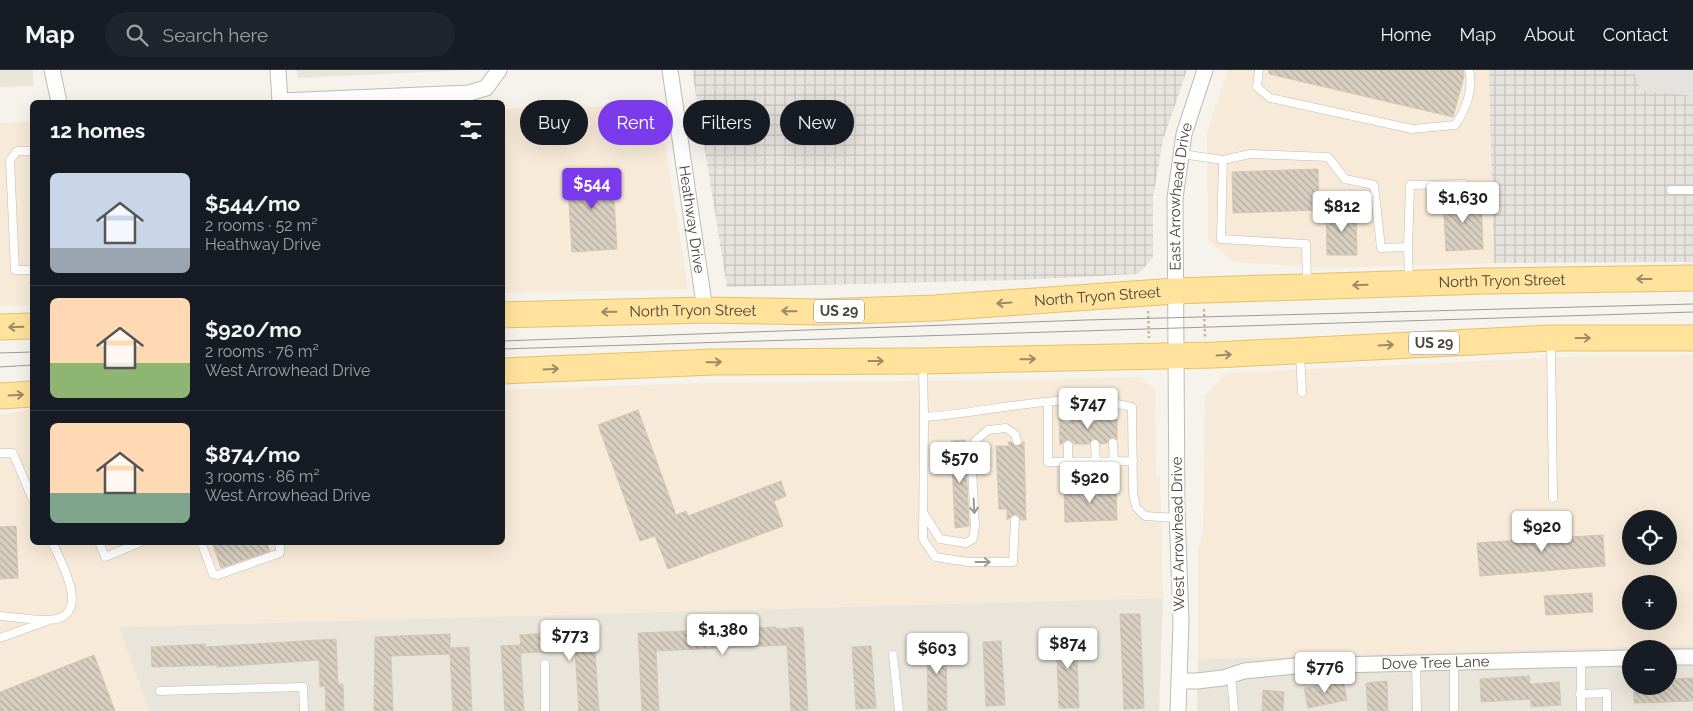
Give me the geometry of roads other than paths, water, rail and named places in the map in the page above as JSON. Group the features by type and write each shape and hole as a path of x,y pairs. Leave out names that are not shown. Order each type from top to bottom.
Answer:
{"main road":[{"name":"North Tryon Street","path":"505,315 705,310 820,312 935,308 1175,291 1409,283 1693,278"},
{"path":"0,327 30,326"},
{"name":"US 29","path":"505,371 714,362 923,361 1175,356 1551,338 1693,338"},
{"path":"0,396 30,394"}],"street":[{"path":"52,70 60,100"},
{"path":"278,70 280,100"},
{"path":"374,100 469,98 486,88 499,70"},
{"name":"Heathway Drive","path":"670,70 705,310"},
{"name":"East Arrowhead Drive","path":"1175,356 1175,198 1184,134 1205,70"},
{"name":"West Arrowhead Drive","path":"1175,356 1177,518 1181,622 1178,711"},
{"path":"1677,657 1693,657"},
{"name":"Dove Tree Lane","path":"1179,681 1198,681 1244,671 1286,666 1454,660 1622,658"}],"lane":[{"path":"1259,70 1257,87 1270,98 1412,129 1455,125 1465,112 1471,78 1469,70"},
{"path":"30,151 17,151 10,160 15,270 30,270"},
{"path":"1181,154 1224,160 1250,154 1328,157 1345,179 1374,186 1381,248 1408,247"},
{"path":"1224,160 1221,239 1306,244 1307,287"},
{"path":"1409,283 1410,184 1464,184"},
{"path":"1671,190 1693,190"},
{"path":"1551,338 1553,498"},
{"path":"1300,350 1302,392"},
{"path":"923,361 924,539 935,556 968,562 1013,562 1015,520"},
{"path":"1092,401 1094,417"},
{"path":"924,417 954,416 1024,404 1048,402 1111,401 1132,407 1136,507 1145,516 1177,518"},
{"path":"1111,401 1112,416"},
{"path":"1048,402 1048,462 1133,461"},
{"path":"1066,402 1067,418"},
{"path":"924,514 940,539 966,543 973,539 975,526 972,470 975,441 988,430 1006,428 1015,434 1017,442"},
{"path":"1113,443 1114,461"},
{"path":"1068,444 1068,462"},
{"path":"1095,444 1096,462"},
{"path":"0,453 13,453 30,493"},
{"path":"0,638 56,618 70,608 73,598 71,586 53,545"},
{"path":"100,545 105,557 134,545"},
{"path":"202,545 213,574 218,575 280,553 280,545"},
{"path":"0,616 48,620 56,618"},
{"path":"893,655 899,711"},
{"path":"1581,658 1581,711"},
{"path":"1454,660 1454,711"},
{"path":"1416,662 1417,711"},
{"path":"545,664 545,711"},
{"path":"1231,675 1234,711"},
{"path":"160,692 303,687 304,711"},
{"path":"1580,694 1607,693 1607,711"}],"tram line":[{"path":"505,341 1086,320 1693,304"},
{"path":"505,349 1693,312"},
{"path":"0,353 30,352"},
{"path":"0,367 30,365"}]}
